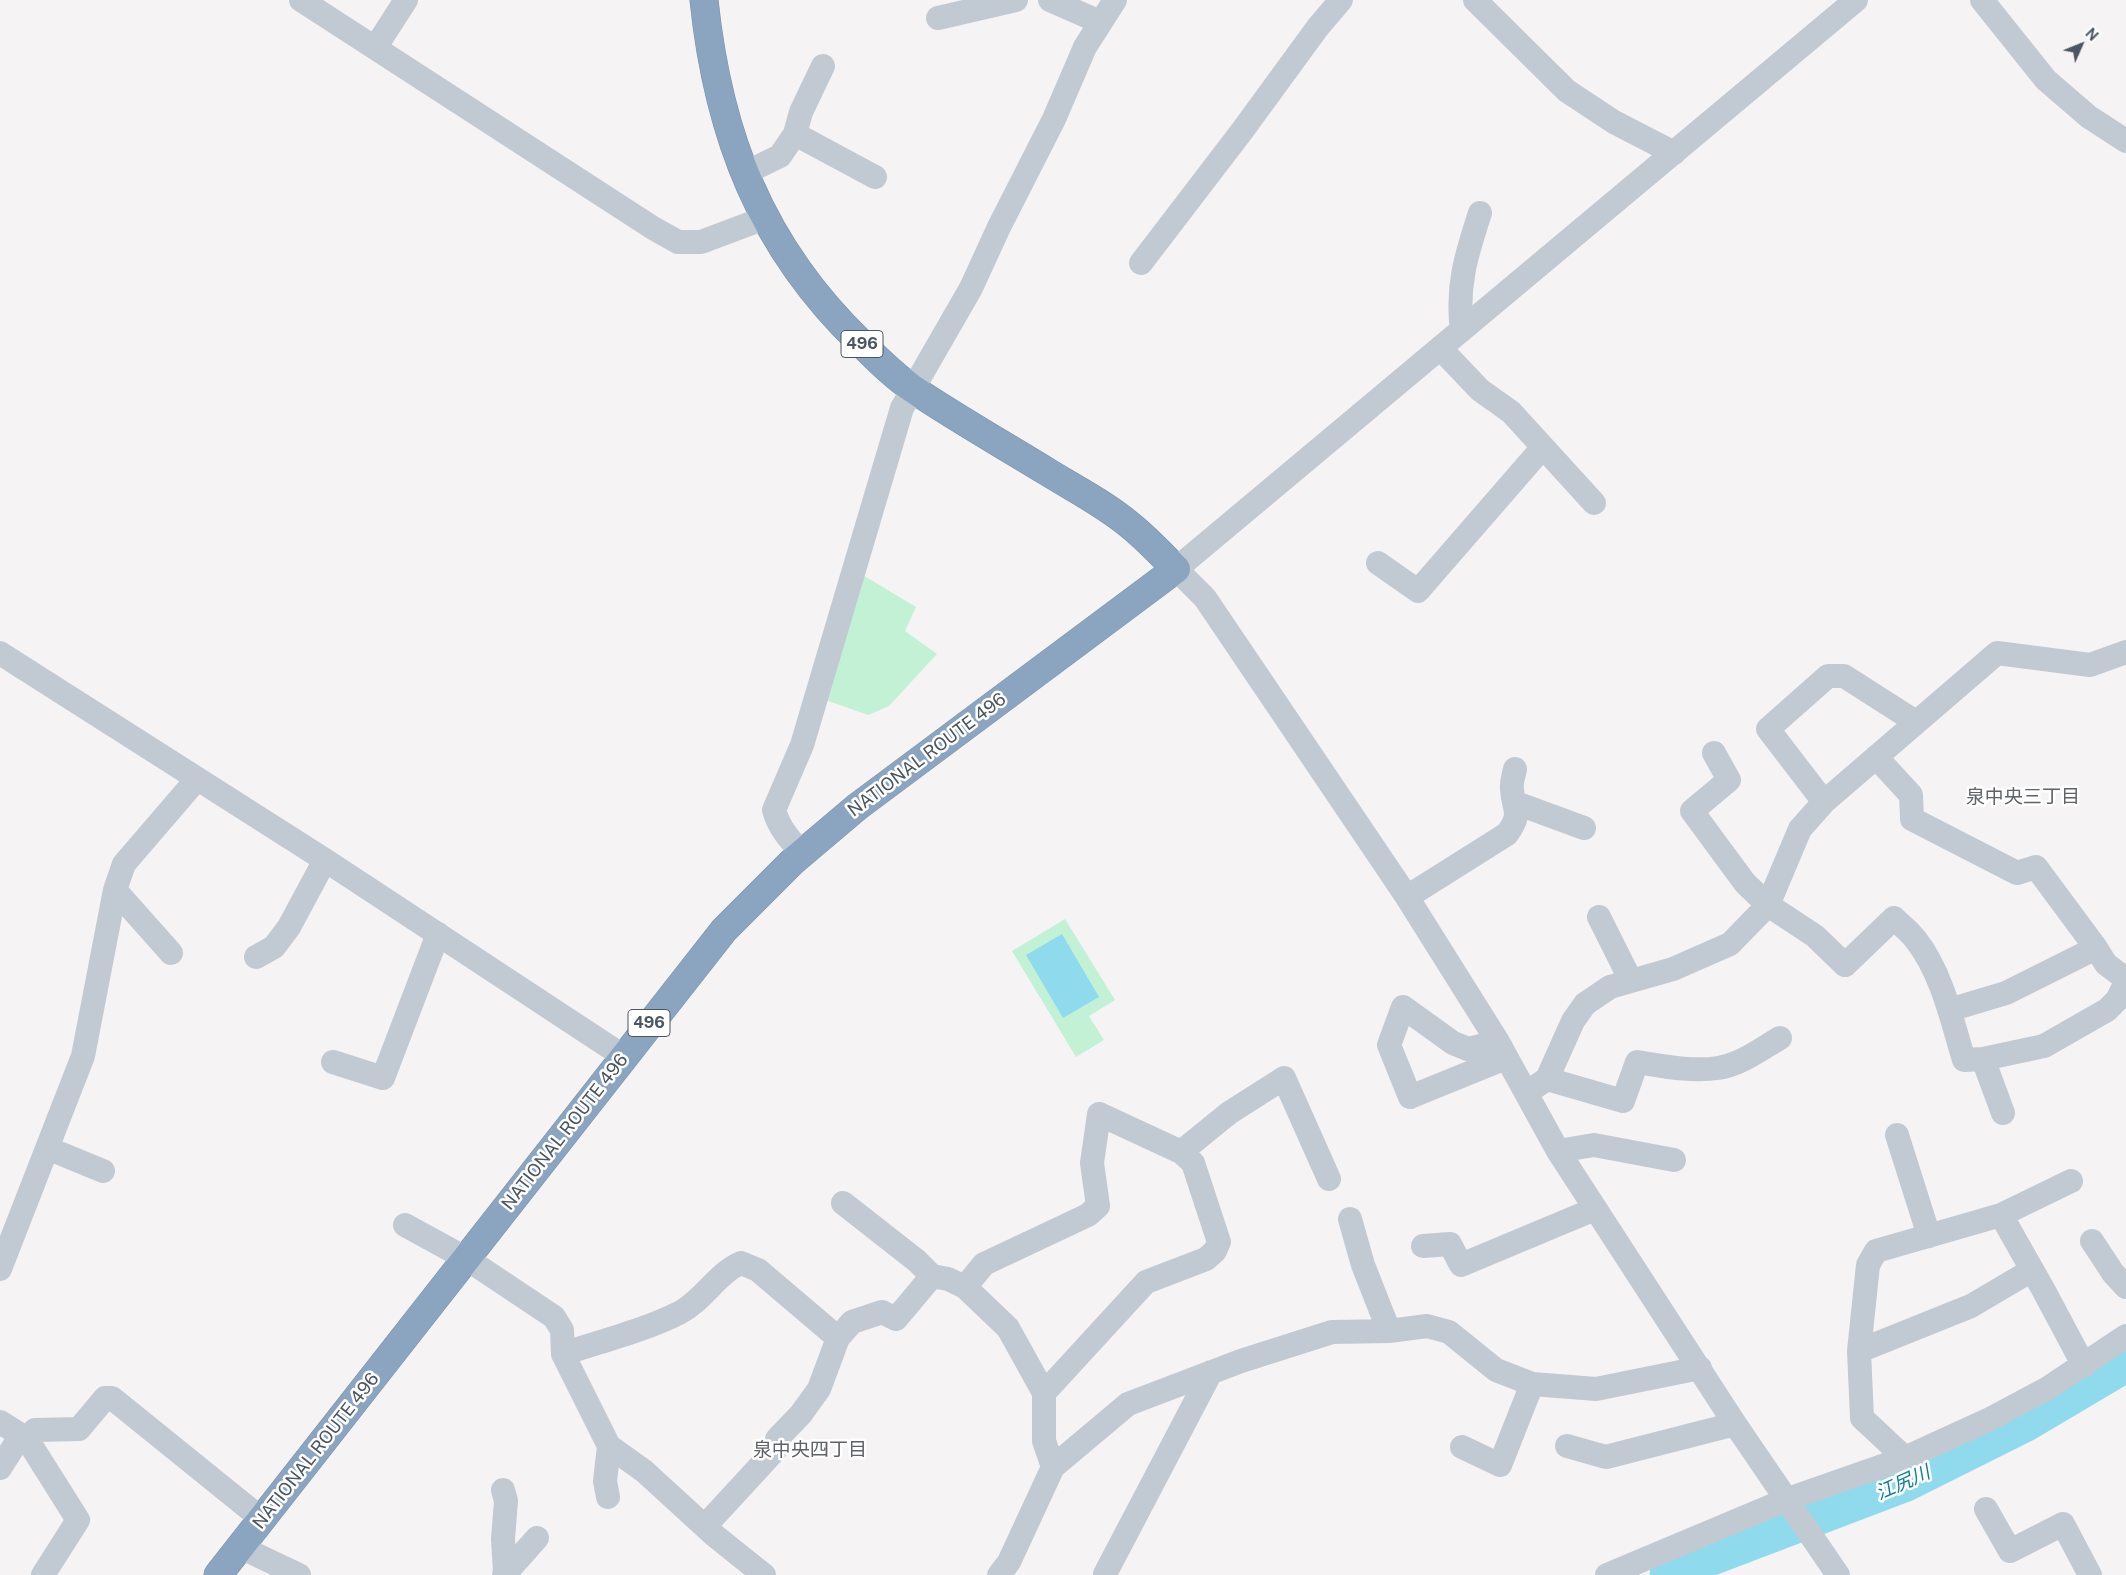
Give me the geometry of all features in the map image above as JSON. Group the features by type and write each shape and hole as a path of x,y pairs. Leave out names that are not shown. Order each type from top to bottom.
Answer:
{"highway":[{"name":"496","path":"704,0 710,53 724,119 745,173 765,218 793,263 824,303 861,343 912,388 1094,498 1131,525 1176,568"},
{"name":"NATIONAL ROUTE 496","path":"218,1575 467,1259 623,1056 724,930 802,853 857,807 1176,568"}],"street":[{"path":"301,0 644,223 678,242 701,242 765,218"},
{"path":"374,48 406,0"},
{"path":"938,18 1016,0"},
{"path":"1050,0 1100,22"},
{"path":"802,853 777,822 774,810 802,745 902,408 971,288 999,227 1054,119 1073,72 1100,22 1115,0"},
{"path":"1141,263 1242,131 1318,27 1341,0"},
{"path":"1475,0 1567,92 1614,122 1674,152"},
{"path":"1838,1575 1813,1536 1734,1424 1700,1368 1558,1151 1502,1050 1407,897 1205,598 1176,568 1856,0"},
{"path":"1982,0 2046,80 2089,117 2126,141"},
{"path":"745,173 780,156 795,134 801,112 823,66"},
{"path":"795,134 875,177"},
{"path":"1462,330 1459,308 1462,268 1480,213"},
{"path":"1440,348 1480,390 1511,412 1594,502"},
{"path":"1378,563 1418,591 1543,446"},
{"path":"0,652 325,860 623,1056"},
{"path":"1526,1093 1547,1079 1573,1021 1585,1004 1610,987 1673,969 1730,944 1768,905 1800,829 1824,802 1997,653 2090,666 2126,652"},
{"path":"1824,802 1768,729 1828,676 1844,676 1916,722"},
{"path":"1714,753 1729,780 1692,811 1745,883 1768,905 1815,936 1846,965 1894,918 1916,939 1930,962 1949,1010 1964,1060 1983,1059 2044,1046 2107,1010 2117,1000 2126,981 2106,964 2036,867 2017,873 1912,819 1911,795 1876,757"},
{"path":"1407,897 1507,834 1516,822 1516,803 1512,789 1515,769"},
{"path":"0,1269 6,1235 47,1148 83,1056 115,890 124,864 197,779"},
{"path":"1516,803 1584,828"},
{"path":"256,957 274,947 289,927 325,860"},
{"path":"115,890 171,953"},
{"path":"1600,917 1631,981"},
{"path":"332,1062 383,1078 438,934"},
{"path":"1949,1010 2006,993 2096,948"},
{"path":"1403,1007 1453,1042 1468,1049 1502,1050 1410,1097 1389,1045 1403,1007"},
{"path":"1547,1079 1622,1101 1637,1062 1686,1069 1719,1068 1752,1056 1780,1038"},
{"path":"1983,1059 2003,1112"},
{"path":"1181,1152 1230,1113 1284,1078 1329,1179"},
{"path":"965,1287 984,1264 1088,1215 1098,1206 1092,1163 1099,1114 1181,1152 1193,1164 1219,1242 1215,1251 1206,1259 1146,1282 1044,1394"},
{"path":"1896,1135 1929,1236"},
{"path":"1558,1151 1594,1146 1674,1160"},
{"path":"47,1148 103,1172"},
{"path":"1904,1458 1862,1418 1859,1351 1868,1266 1876,1251 2000,1215 2071,1181"},
{"path":"843,1203 932,1276 948,1279 965,1287 1008,1328 1044,1394 1044,1441 1053,1467"},
{"path":"1424,1246 1450,1244 1461,1265 1595,1209"},
{"path":"2000,1215 2084,1366"},
{"path":"1350,1219 1363,1265 1389,1331"},
{"path":"405,1225 467,1259 554,1317 562,1330 563,1354 609,1446 644,1471 705,1526 764,1575"},
{"path":"2092,1241 2113,1273 2126,1287"},
{"path":"563,1354 679,1313 696,1302 733,1266 741,1263 758,1270 838,1338"},
{"path":"1859,1351 1971,1306 2032,1270"},
{"path":"705,1526 776,1449 777,1438 801,1414 819,1389 838,1338 852,1322 882,1312 896,1319 932,1276"},
{"path":"999,1575 1009,1562 1053,1467 1128,1404 1211,1372 1332,1332 1389,1331 1427,1326 1449,1332 1496,1370 1532,1384 1596,1389 1700,1368"},
{"path":"1607,1575 1788,1500 1904,1458 1988,1420 2084,1366 2126,1336"},
{"path":"1105,1574 1211,1372"},
{"path":"1462,1447 1500,1465 1532,1384"},
{"path":"0,1468 24,1437 35,1430 79,1429 105,1398 112,1398 263,1520"},
{"path":"0,1422 24,1437 78,1520 43,1575"},
{"path":"1567,1446 1606,1457 1734,1424"},
{"path":"608,1497 605,1481 609,1446"},
{"path":"503,1490 506,1501 503,1539 504,1573"},
{"path":"1986,1509 2010,1551 2063,1524 2090,1575"},
{"path":"504,1573 537,1538"},
{"path":"240,1547 299,1575"}],"green space":[{"path":"861,574 916,607 905,631 937,654 889,706 868,715 823,699"},
{"path":"1065,919 1115,1000 1089,1016 1104,1040 1076,1057 1012,951"}],"water":[{"path":"1062,934 1099,997 1063,1018 1026,955"}],"waterway":[{"name":"江尻川","path":"1667,1575 1904,1485 2028,1423 2126,1365"}],"district":[{"name":"泉中央三丁目","path":"2023,797"},
{"name":"泉中央四丁目","path":"810,1450"}]}
